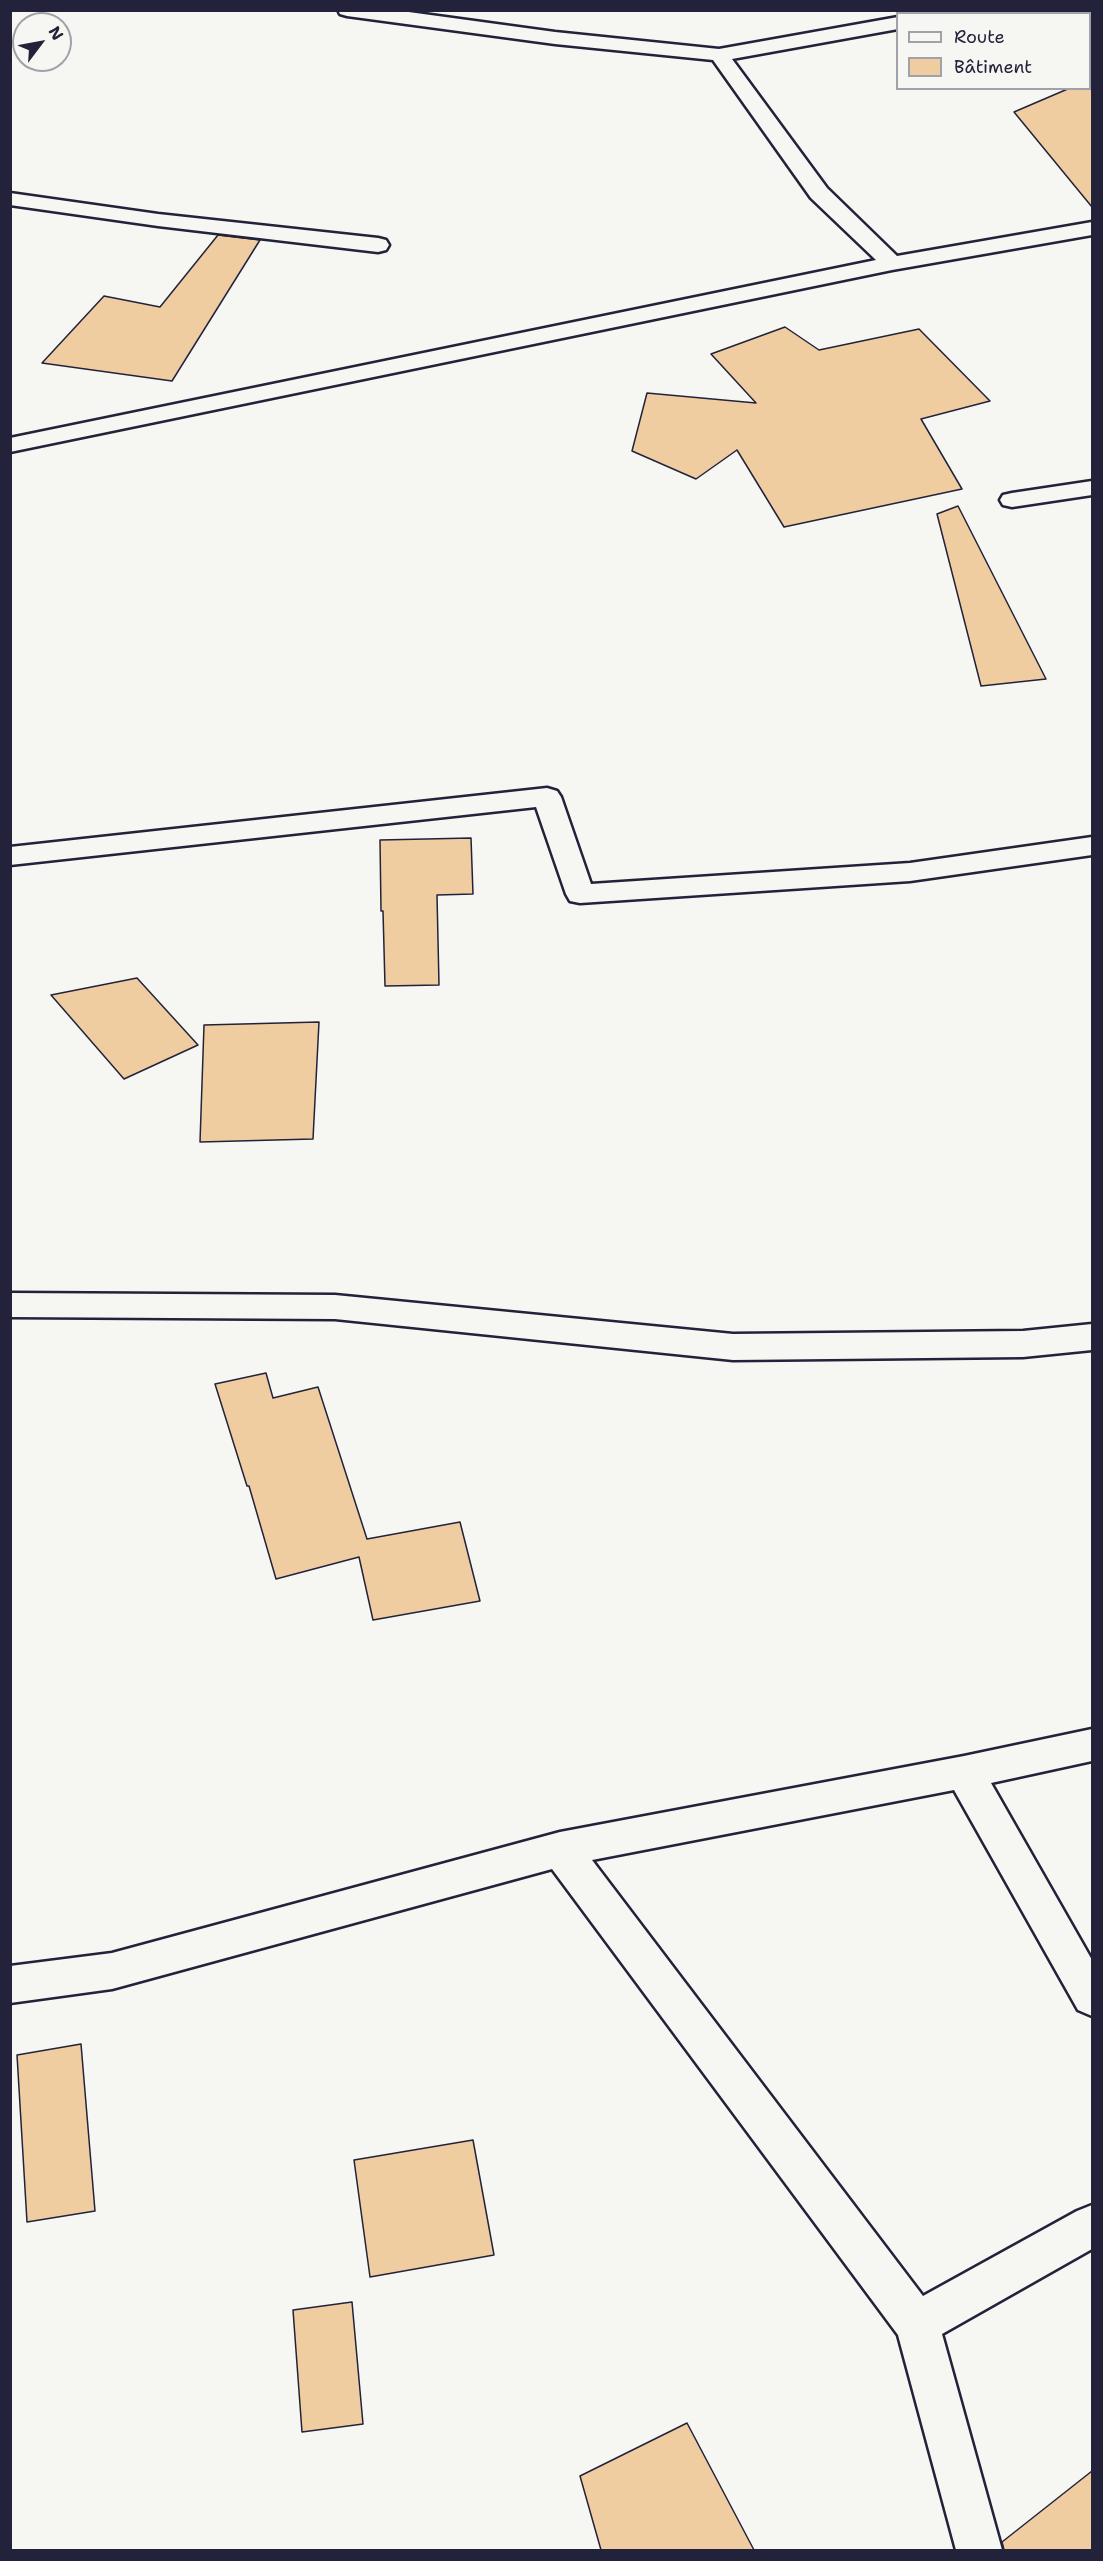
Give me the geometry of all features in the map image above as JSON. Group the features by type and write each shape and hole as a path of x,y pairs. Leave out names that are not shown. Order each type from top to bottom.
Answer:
{"street":[{"path":"348,10 555,38 718,55 882,20"},
{"path":"718,55 819,193 892,262"},
{"path":"10,199 158,220 378,245"},
{"path":"10,445 892,262 1092,229"},
{"path":"1012,500 1092,488"},
{"path":"10,856 547,797 580,894 910,872 1092,846"},
{"path":"10,1305 335,1307 733,1347 1023,1344 1092,1337"},
{"path":"10,1984 112,1971 560,1849 964,1772 1092,1745"},
{"path":"964,1772 1092,1997"},
{"path":"560,1849 917,2324 979,2550"},
{"path":"917,2324 1092,2226"}],"building":[{"path":"1091,79 1092,207 1014,112 1065,90 1091,90"},
{"path":"218,235 260,240 172,381 42,363 104,296 160,307"},
{"path":"785,327 819,350 919,329 990,401 921,419 962,489 784,527 737,450 696,479 632,451 647,393 756,403 711,354"},
{"path":"958,506 1046,679 981,686 937,514"},
{"path":"471,838 473,894 437,895 439,985 385,986 380,840"},
{"path":"137,978 198,1045 124,1079 51,995"},
{"path":"319,1022 313,1139 200,1142 204,1025"},
{"path":"266,1373 273,1398 318,1387 367,1539 460,1522 480,1601 373,1620 359,1557 276,1579 249,1486 247,1486 215,1384"},
{"path":"81,2044 95,2211 27,2222 17,2055"},
{"path":"473,2140 494,2255 370,2277 354,2160"},
{"path":"352,2302 363,2424 302,2432 293,2310"},
{"path":"687,2423 754,2550 601,2550 580,2476"},
{"path":"1092,2471 1092,2550 1004,2550 1002,2542"}]}
